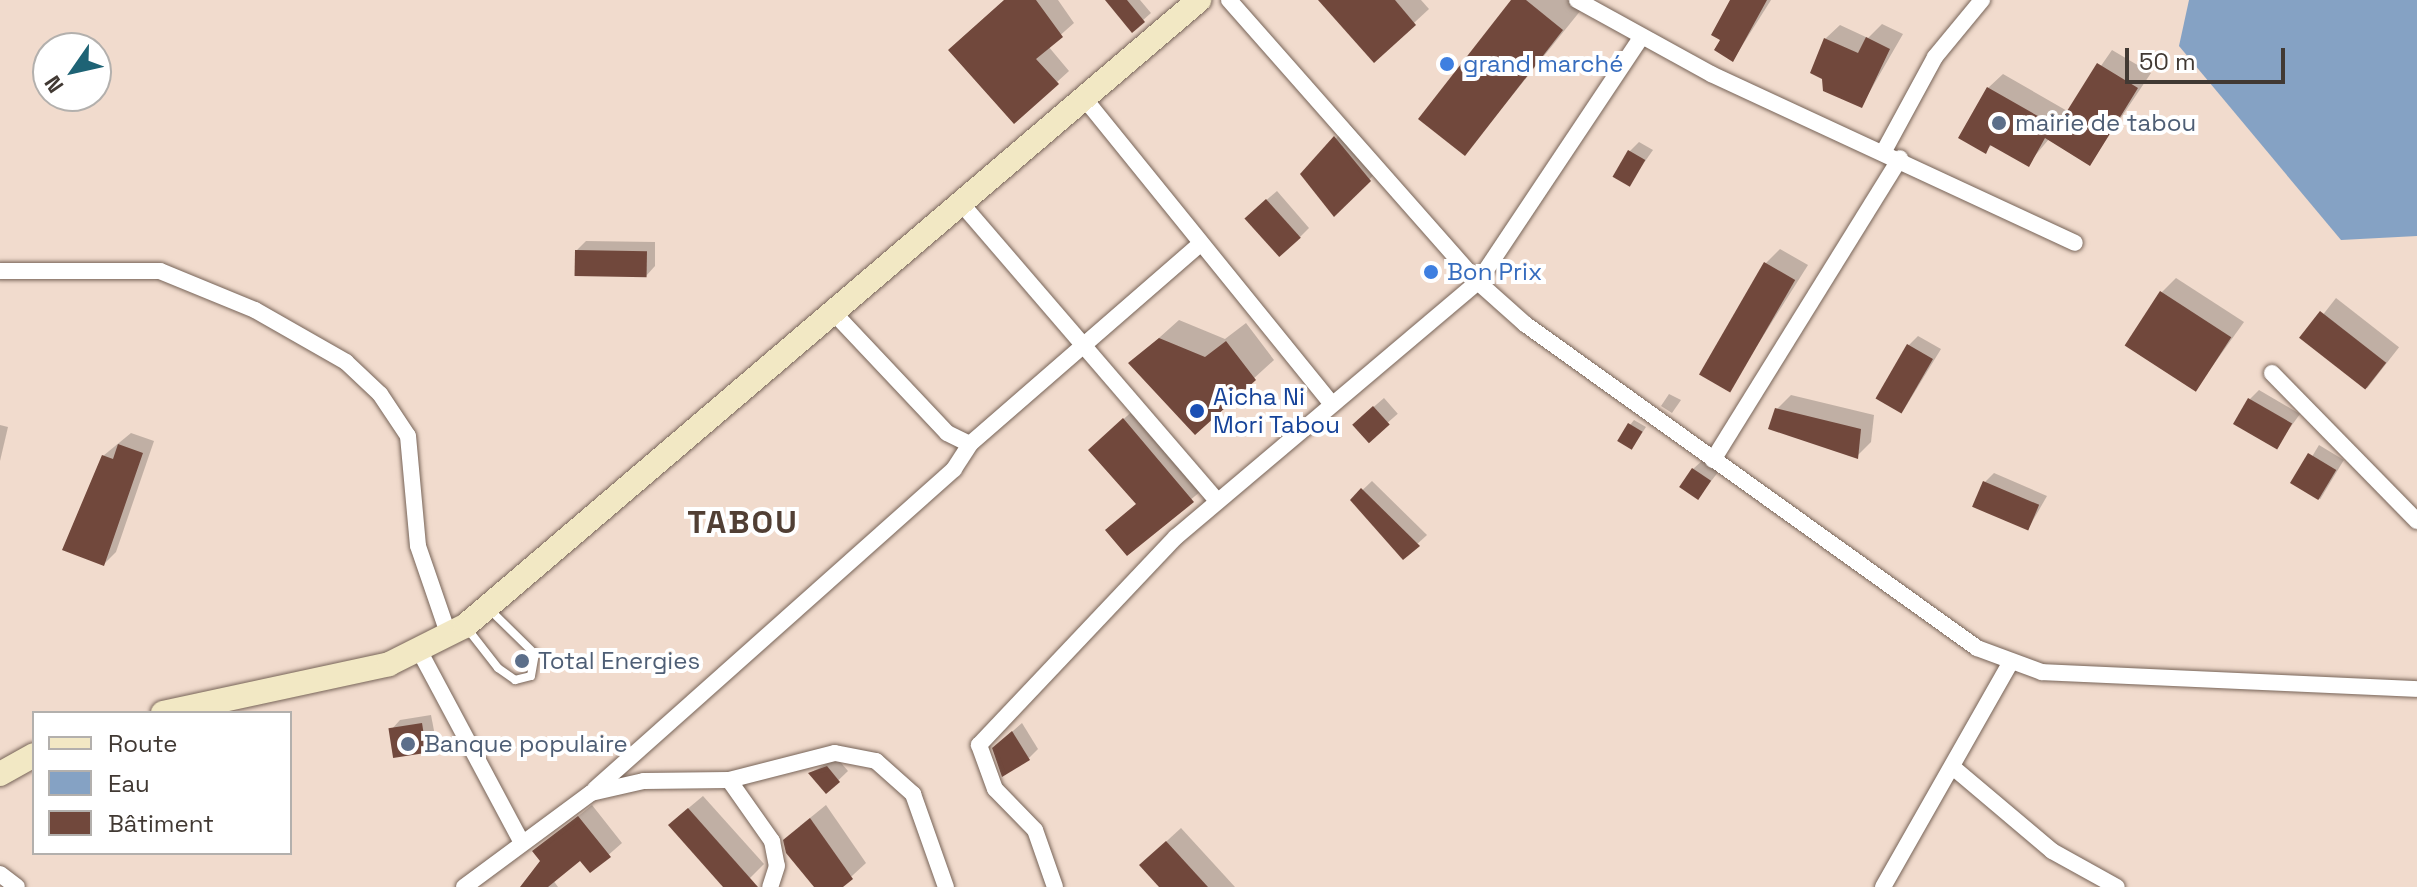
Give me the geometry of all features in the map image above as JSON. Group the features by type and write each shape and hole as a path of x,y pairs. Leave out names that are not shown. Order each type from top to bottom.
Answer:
{"street":[{"path":"171,711 420,652 489,609 1199,0"},
{"path":"1229,0 1478,282 1587,374 2009,665 2417,689"},
{"path":"1577,0 1641,38 2075,243"},
{"path":"1713,460 1892,155 1935,57 1982,0"},
{"path":"1055,887 1035,830 995,789 979,745 1131,579 1331,403 1478,282 1641,38"},
{"path":"1084,98 1331,403"},
{"path":"961,203 1217,501"},
{"path":"464,887 520,839 591,793 943,479 970,444 1082,343 1201,243"},
{"path":"0,271 160,271 255,310 346,362 380,394 408,436 418,546 457,631"},
{"path":"834,313 947,433 970,444"},
{"path":"2272,373 2417,521"},
{"path":"420,652 520,839"},
{"path":"1883,887 1955,769 2009,665"},
{"path":"591,793 644,781 729,780 821,755 876,761 924,813 946,887"},
{"path":"0,774 32,756"},
{"path":"1955,769 2052,851 2116,887"},
{"path":"729,780 772,841 777,866 770,887"},
{"path":"0,874 17,887"}],"lane":[{"path":"457,631 515,680 531,676 535,654 489,609"}],"water":[{"path":"2189,0 2417,0 2417,236 2341,240 2179,46"}],"building":[{"path":"1004,0 1036,0 1063,37 1036,59 1059,84 1014,124 948,50"},
{"path":"1105,0 1127,0 1145,22 1132,33"},
{"path":"1318,0 1395,0 1416,25 1374,63"},
{"path":"1511,0 1526,0 1563,30 1465,156 1418,119"},
{"path":"1730,0 1767,0 1733,62 1714,50 1720,40 1711,35"},
{"path":"1866,37 1890,49 1862,108 1823,91 1822,79 1810,73 1824,38 1858,53"},
{"path":"2097,63 2138,88 2090,166 2045,138 2029,167 1990,145 1986,154 1958,138 1987,87 2057,127"},
{"path":"1334,136 1371,181 1334,217 1300,174"},
{"path":"1628,150 1645,160 1630,187 1612,177"},
{"path":"1266,199 1301,238 1279,257 1244,218"},
{"path":"575,250 647,251 647,277 575,276"},
{"path":"1764,262 1795,280 1730,393 1699,375"},
{"path":"2160,291 2231,337 2196,392 2125,346"},
{"path":"2320,311 2386,363 2365,390 2299,338"},
{"name":"Aicha Ni Mori Tabou","path":"1159,338 1205,357 1226,341 1256,380 1195,435 1128,363"},
{"path":"1907,344 1933,359 1901,414 1876,399"},
{"path":"2248,398 2292,424 2277,449 2233,424"},
{"path":"1373,406 1390,425 1369,443 1352,425"},
{"path":"1775,408 1861,429 1858,459 1768,429"},
{"path":"1123,418 1194,502 1127,556 1105,530 1136,504 1088,450"},
{"path":"1628,423 1643,432 1632,450 1617,441"},
{"path":"118,444 143,453 104,566 62,550 102,455 113,459"},
{"path":"2308,453 2336,470 2318,500 2290,483"},
{"path":"1692,468 1711,481 1698,500 1679,487"},
{"path":"1983,481 2039,505 2028,531 1972,507"},
{"path":"1361,488 1420,546 1403,560 1350,500"},
{"path":"422,723 427,753 393,758 388,728"},
{"path":"1012,731 1030,760 1002,777 992,748"},
{"path":"827,766 840,782 826,794 808,773"},
{"path":"688,808 758,887 723,887 668,825"},
{"path":"578,816 611,857 590,873 580,861 548,887 520,887 540,861 532,851"},
{"path":"810,818 853,879 843,887 814,887 786,853 783,840"},
{"path":"1166,841 1208,887 1159,887 1139,865"}],"place":[{"name":"grand marché","path":"1447,64"},
{"name":"mairie de tabou","path":"1999,123"},
{"name":"Bon Prix","path":"1431,272"},
{"name":"Aicha Ni Mori Tabou","path":"1197,411"},
{"name":"Total Energies","path":"522,661"},
{"name":"Banque populaire","path":"408,744"}],"district":[{"name":"TABOU","path":"743,522"}]}
